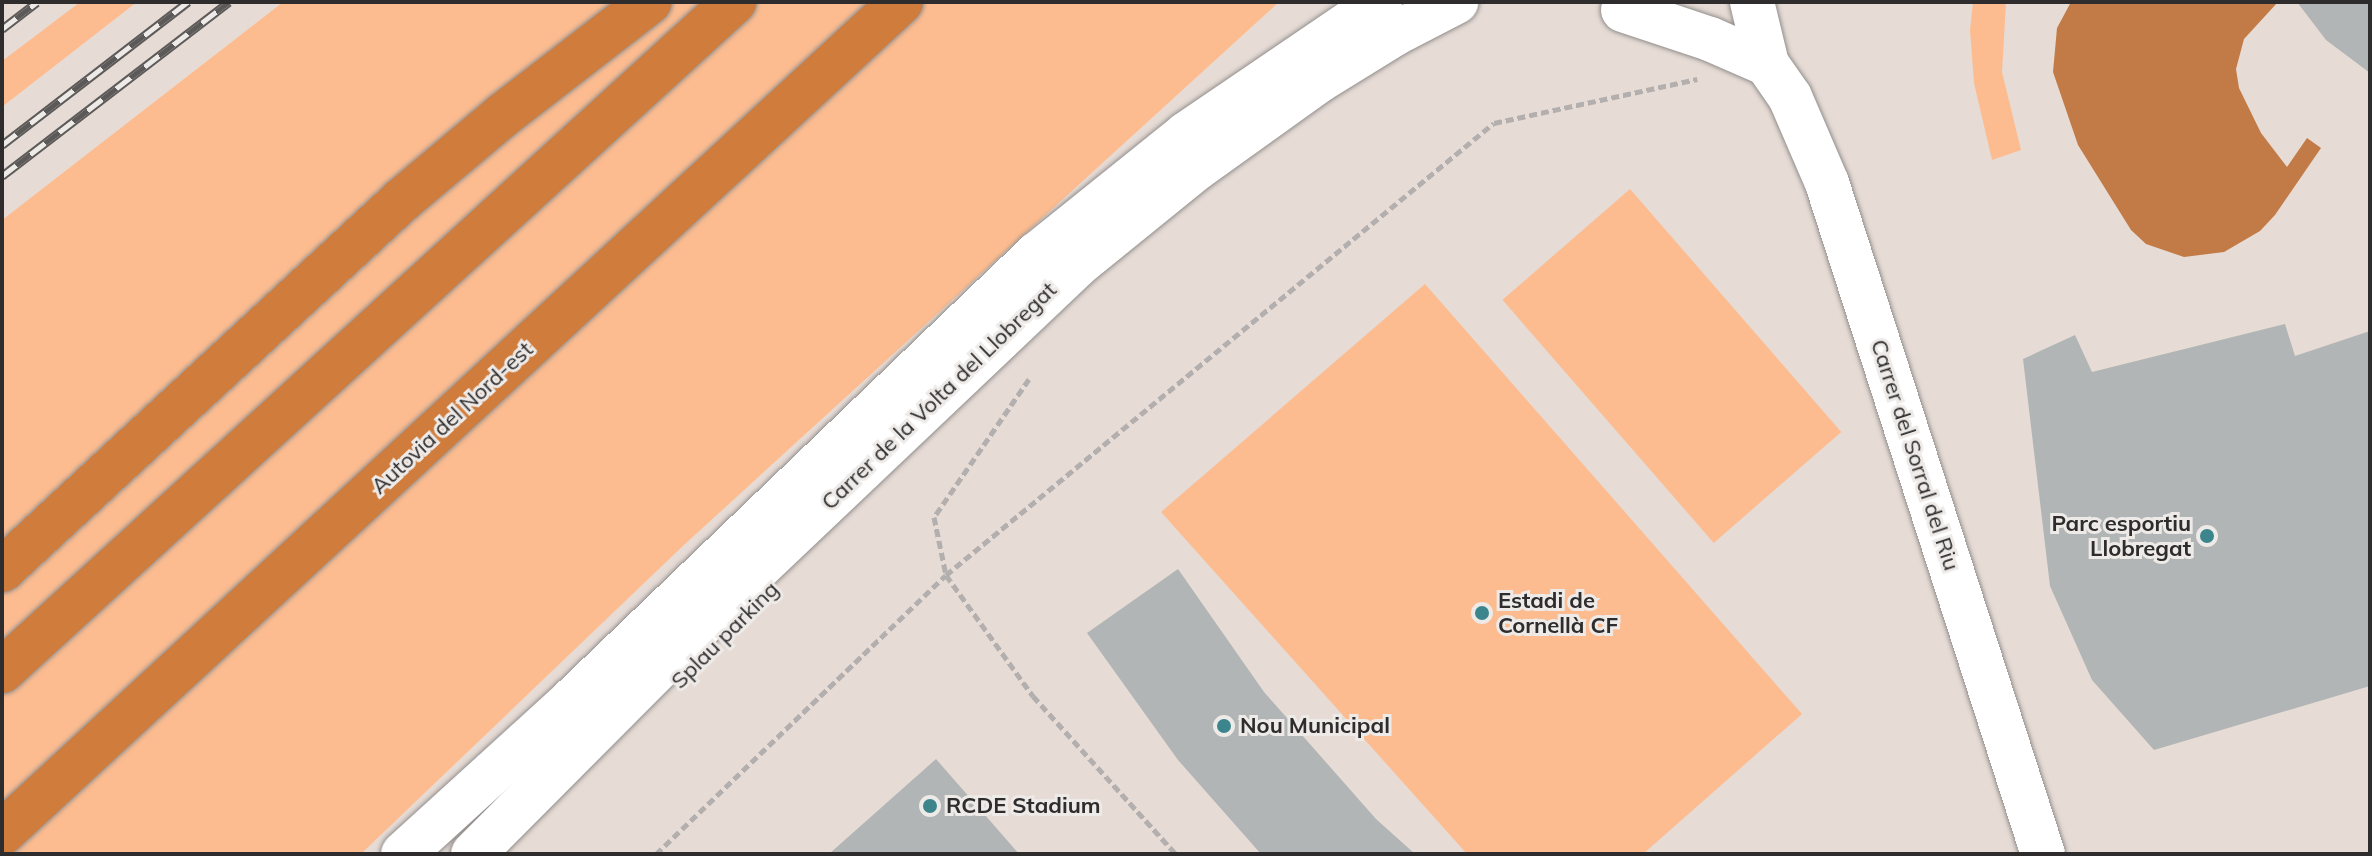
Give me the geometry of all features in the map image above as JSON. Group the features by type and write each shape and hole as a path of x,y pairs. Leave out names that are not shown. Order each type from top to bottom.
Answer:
{"highway":[{"path":"2,570 402,200 503,115 649,2"},
{"path":"2,671 306,397 734,2"},
{"name":"Autovia del Nord-est","path":"2,833 901,2"},
{"path":"6,854 261,595"}],"street":[{"name":"Carrer de la Volta del Llobregat","path":"403,854 572,700 1037,254 1212,115 1380,2"},
{"name":"Carrer de la Volta del Llobregat","path":"473,854 605,718 929,403 1076,266 1197,168 1320,80 1396,33 1456,2"},
{"path":"1607,6 1644,9 1670,2"},
{"name":"Carrer del Sorral del Riu","path":"1752,2 1767,64 1790,97 1827,183 2043,854"},
{"path":"1607,6 1710,39 1767,64"},
{"name":"Splau parking","path":"507,854 774,588 929,403"}],"path":[{"path":"656,854 946,575 1494,123 1707,77"},
{"path":"1029,379 934,517 946,575 1033,696 1176,854"}],"shaded area":[{"path":"2,2 80,2 2,61"},
{"path":"80,2 137,2 2,107 2,61"},
{"path":"137,2 283,2 2,220 2,107"},
{"path":"283,2 1279,2 684,545 361,854 2,854 2,220"},
{"path":"1279,2 2370,2 2370,854 361,854 684,545"},
{"path":"1973,2 2006,2 2002,72 2021,150 1992,160 1974,83 1970,30"},
{"path":"2071,2 2278,2 2244,39 2236,69 2239,88 2261,133 2287,167 2307,138 2321,148 2275,215 2260,231 2224,252 2184,257 2146,244 2131,230 2078,145 2053,72 2057,28"},
{"path":"1630,189 1841,432 1714,543 1502,300"},
{"name":"Estadi de Cornellà CF","path":"1425,284 1802,714 1643,854 1467,854 1161,512"}],"building":[{"path":"2297,2 2370,2 2370,73 2326,40"},
{"name":"Parc esportiu Llobregat","path":"2285,324 2295,356 2370,331 2370,686 2154,750 2092,680 2050,586 2023,359 2075,335 2092,372"},
{"name":"Nou Municipal","path":"1178,569 1264,692 1376,819 1415,854 1261,854 1178,760 1087,633"},
{"name":"RCDE Stadium","path":"936,759 1019,854 829,854"}],"railway":[{"path":"2,29 37,2"},
{"path":"2,145 188,2"},
{"path":"2,176 229,2"}],"place":[{"name":"Parc esportiu Llobregat","path":"2207,536"},
{"name":"Estadi de Cornellà CF","path":"1482,613"},
{"name":"Nou Municipal","path":"1224,726"},
{"name":"RCDE Stadium","path":"930,806"}]}
